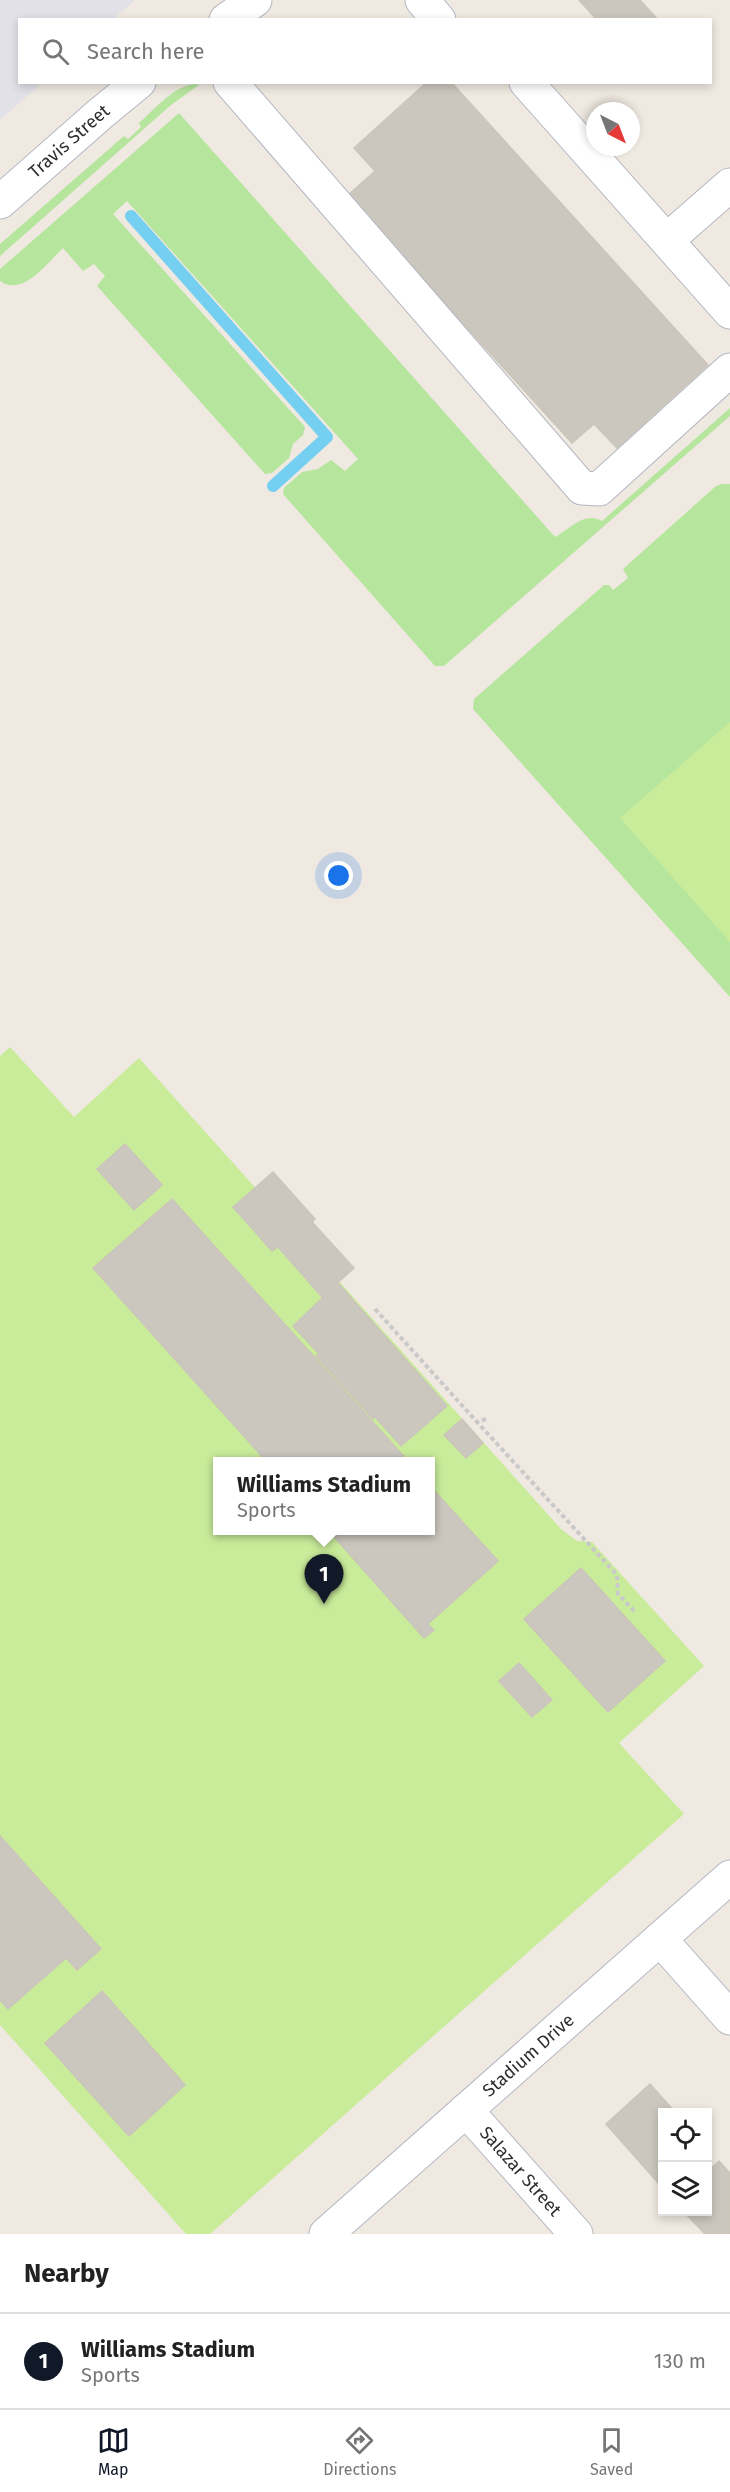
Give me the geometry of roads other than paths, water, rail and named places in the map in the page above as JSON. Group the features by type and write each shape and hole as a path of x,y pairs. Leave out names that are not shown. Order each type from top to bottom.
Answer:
{"street":[{"path":"229,18 255,0"},
{"path":"422,0 437,18"},
{"name":"Travis Street","path":"0,202 137,84"},
{"path":"232,84 582,488 598,489 730,370"},
{"path":"528,84 730,312"},
{"path":"667,240 730,185"},
{"name":"Stadium Drive","path":"326,2234 730,1877"},
{"path":"660,1939 730,2018"},
{"name":"Salazar Street","path":"466,2110 576,2234"}],"waterway":[{"path":"131,216 327,437 273,486"}],"place":[{"name":"Williams Stadium","path":"324,1604"}]}
